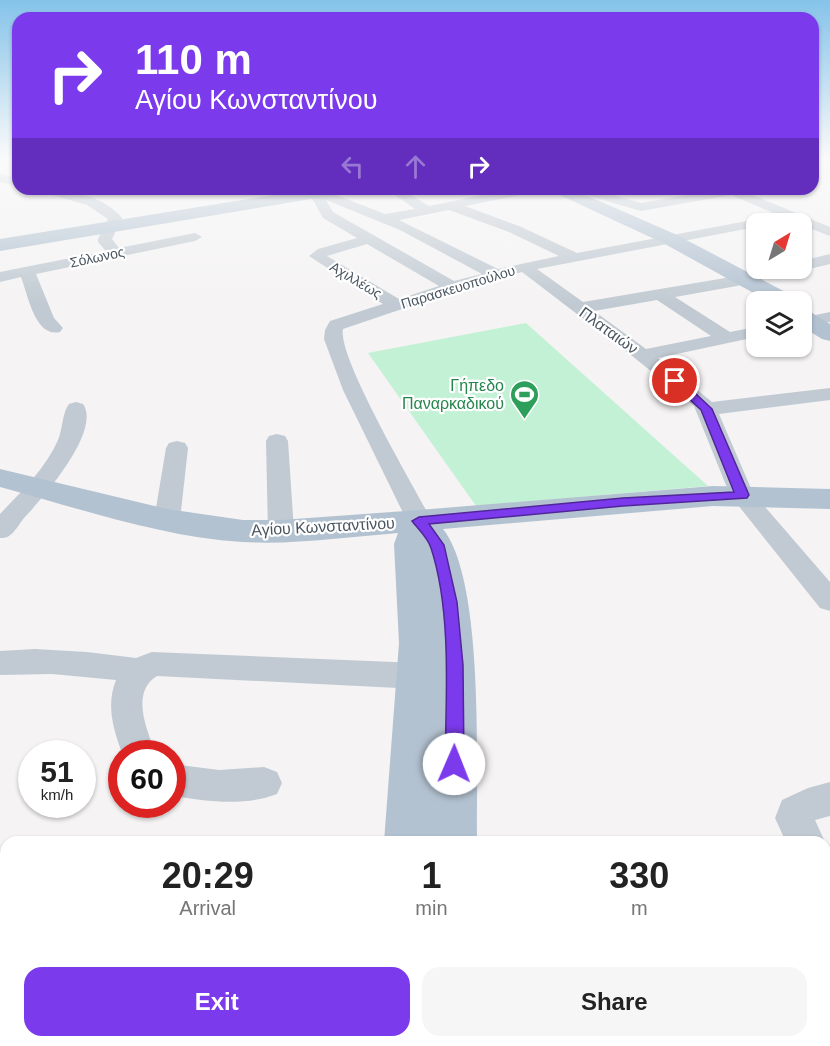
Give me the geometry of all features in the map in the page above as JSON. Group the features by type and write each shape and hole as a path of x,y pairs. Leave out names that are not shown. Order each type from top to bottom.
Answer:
{"main road":[{"path":"3,237 71,231 222,207"},
{"path":"590,207 665,239"},
{"path":"603,207 764,291"},
{"path":"741,280 758,291"},
{"name":"Αγίου Κωνσταντίνου","path":"0,478 166,520 222,530 281,531 623,502 742,495 830,499"},
{"path":"409,836 418,676 417,612 411,544 419,521"},
{"path":"419,521 437,545 449,602 455,687 452,836"}],"street":[{"path":"102,207 115,218 106,234 105,242 116,253"},
{"path":"323,207 325,212 340,222 452,287"},
{"path":"353,207 410,230 495,274"},
{"path":"421,207 425,209"},
{"path":"340,222 379,218 438,207"},
{"path":"453,207 524,233 572,256"},
{"path":"639,207 711,231"},
{"path":"771,207 787,213"},
{"path":"734,214 746,218"},
{"path":"812,224 830,232"},
{"name":"Παρασκευοπούλου","path":"419,521 334,346 333,328 340,323 495,274 572,256 746,225"},
{"name":"Σόλωνος","path":"0,278 195,237"},
{"name":"Αχιλλέως","path":"369,239 316,254 319,258 398,305"},
{"path":"812,263 830,259"},
{"name":"Πλαταιών","path":"524,267 643,355 692,394 706,409 742,495 830,601"},
{"path":"27,272 46,320 54,328"},
{"path":"580,308 746,279"},
{"path":"659,294 727,338"},
{"path":"643,355 746,334"},
{"path":"706,409 830,394"},
{"path":"0,530 38,487 59,458 75,426 76,408"},
{"path":"277,441 281,531"},
{"path":"166,520 177,448"},
{"path":"0,663 52,660 139,671"},
{"path":"135,740 125,710 129,685 139,671 152,664 418,676"},
{"path":"186,782 219,786 264,783"},
{"path":"804,836 794,818 795,812 808,805 830,799"}],"green space":[{"name":"Γήπεδο Παναρκαδικού","path":"526,323 708,486 476,506 368,353"}],"place":[{"name":"Γήπεδο Παναρκαδικού","path":"525,420"}],"route":[{"path":"454,764 454,665 449,602 442,558 437,545 419,521 623,502 742,495 706,409 701,402 675,381"}]}
